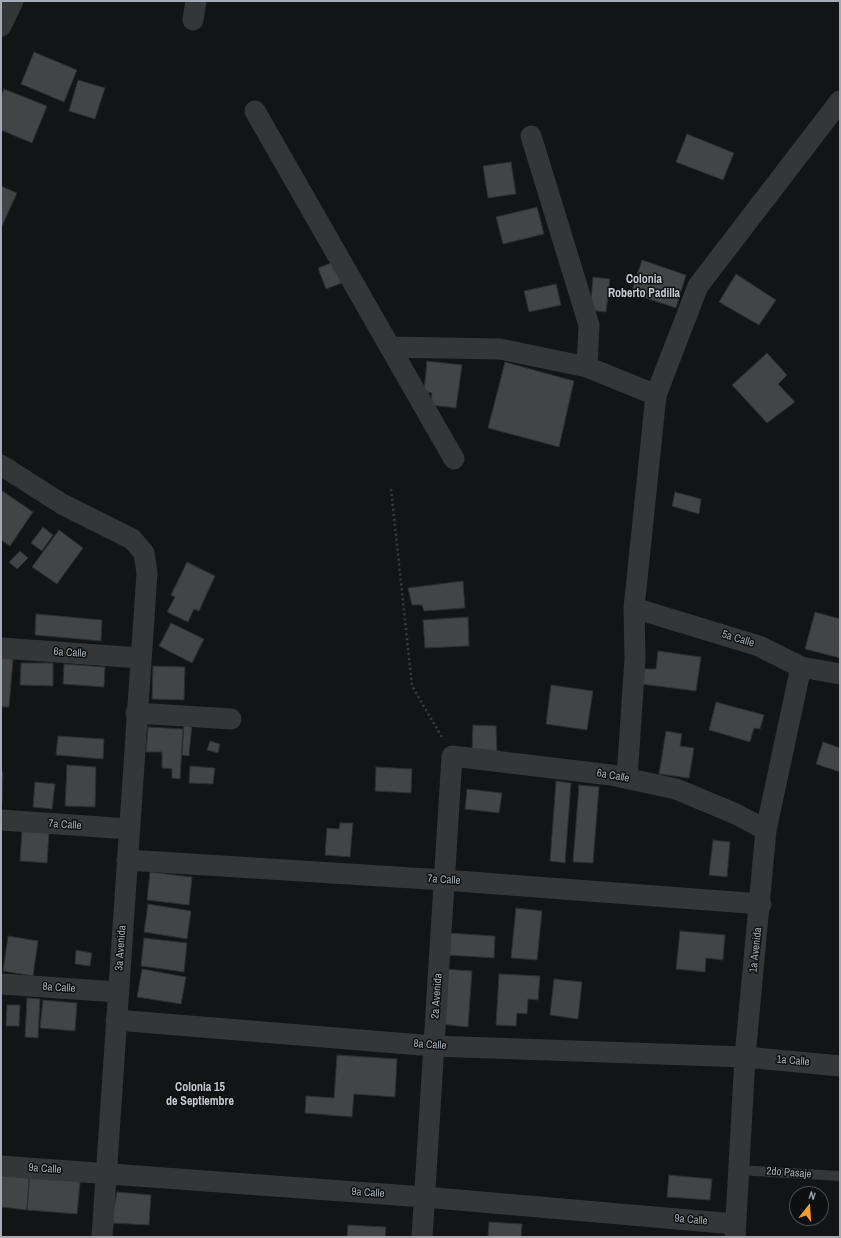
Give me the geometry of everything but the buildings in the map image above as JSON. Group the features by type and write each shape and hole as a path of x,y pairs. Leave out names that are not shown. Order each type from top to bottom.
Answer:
{"street":[{"path":"1,26 13,1"},
{"path":"627,778 635,660 634,608 656,396 698,286 840,101"},
{"path":"255,111 454,459"},
{"path":"531,136 589,325 587,367"},
{"path":"390,347 500,349 587,367 656,396"},
{"name":"3a Avenida","path":"1,465 62,504 132,539 144,553 147,573 128,829 102,1237"},
{"name":"5a Calle","path":"634,608 759,646 801,667 840,674"},
{"name":"6a Calle","path":"1,648 140,658"},
{"name":"1a Avenida","path":"735,1230 745,1057 761,904 766,830 801,667"},
{"path":"136,713 231,719"},
{"name":"6a Calle","path":"452,756 627,778 676,789 736,814 766,830"},
{"name":"2a Avenida","path":"422,1237 452,756"},
{"name":"7a Calle","path":"1,820 128,829"},
{"name":"7a Calle","path":"127,860 444,880 761,904"},
{"name":"8a Calle","path":"1,984 118,992"},
{"name":"8a Calle","path":"116,1020 434,1046 745,1057"},
{"name":"1a Calle","path":"745,1057 840,1066"},
{"name":"9a Calle","path":"1,1166 424,1197 735,1230"}],"lane":[{"name":"2do Pasaje","path":"738,1170 840,1176"}],"path":[{"path":"391,489 412,686 452,756"}],"district":[{"name":"Colonia Roberto Padilla","path":"644,287"},
{"name":"Colonia 15 de Septiembre","path":"200,1095"}]}
